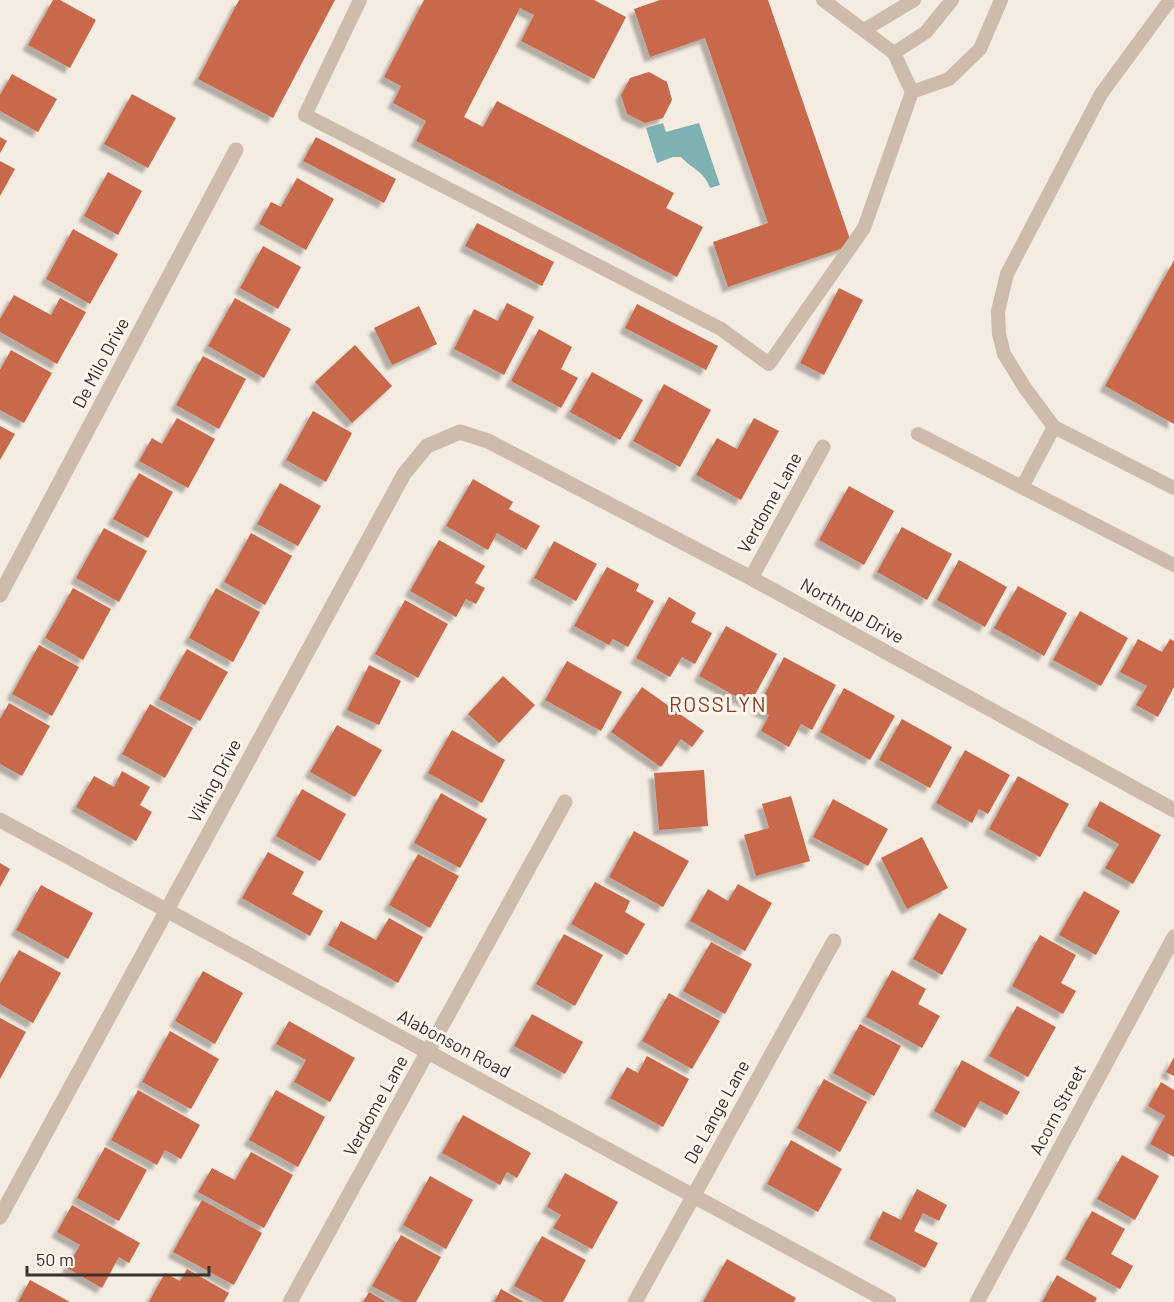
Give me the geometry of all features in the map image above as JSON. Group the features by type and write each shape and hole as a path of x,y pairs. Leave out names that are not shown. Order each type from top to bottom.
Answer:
{"street":[{"name":"De Milo Drive","path":"0,595 236,150"},
{"name":"Viking Drive","path":"0,1217 404,474 427,446 460,432 488,441 509,452"},
{"name":"Verdome Lane","path":"752,578 823,447"},
{"name":"Northrup Drive","path":"509,452 752,578 1174,810"},
{"name":"Verdome Lane","path":"290,1302 565,802"},
{"name":"Alabonson Road","path":"0,820 889,1302"},
{"name":"Acorn Street","path":"977,1302 1174,937"},
{"name":"De Lange Lane","path":"635,1302 834,941"}],"lane":[{"path":"360,0 305,115 721,329 769,364 864,228 912,92 894,53 823,0"},
{"path":"864,30 914,0"},
{"path":"894,53 926,32 952,0"},
{"path":"912,92 949,79 980,49 1000,0"},
{"path":"1170,0 1101,94 1006,274 998,311 999,334 1004,354 1025,388 1054,427 1174,488"},
{"path":"1022,487 1054,427"},
{"path":"918,434 1174,565"}],"water":[{"path":"663,123 666,132 699,123 720,185 710,188 702,174 681,157 673,157 657,163 646,128"}],"building":[{"path":"53,0 60,0 96,20 70,68 28,45"},
{"path":"239,0 335,0 273,118 198,79"},
{"path":"424,0 594,0 626,17 594,79 521,41 534,15 520,8 464,117 483,127 497,101 674,193 666,208 703,227 677,277 416,141 426,121 393,103 401,86 384,77"},
{"path":"660,0 768,0 852,245 728,287 713,242 768,223 705,38 650,57 634,9"},
{"path":"649,72 667,82 672,100 663,118 645,123 627,114 621,95 630,78"},
{"path":"12,74 57,99 38,132 0,111 0,95"},
{"path":"132,94 176,118 148,168 104,144"},
{"path":"0,137 7,141 0,153"},
{"path":"316,137 396,179 384,203 303,161"},
{"path":"0,161 15,169 0,196"},
{"path":"108,172 142,191 118,235 84,216"},
{"path":"297,178 334,199 306,250 259,224 271,202 281,207"},
{"path":"477,223 554,262 542,286 465,246"},
{"path":"73,229 118,254 90,304 46,279"},
{"path":"263,246 301,267 278,309 240,288"},
{"path":"1174,260 1174,424 1105,386"},
{"path":"839,288 863,300 824,375 800,363"},
{"path":"14,295 51,315 60,298 86,312 57,364 0,332 0,319"},
{"path":"235,298 291,329 264,378 208,346"},
{"path":"507,303 534,317 504,375 454,349 474,309 498,321"},
{"path":"637,304 718,346 706,370 625,328"},
{"path":"419,306 437,344 392,365 374,328"},
{"path":"539,329 572,347 561,369 578,378 561,408 511,381"},
{"path":"355,345 392,386 352,423 315,382"},
{"path":"11,350 52,373 24,423 0,410 0,370"},
{"path":"203,356 246,379 219,429 176,405"},
{"path":"592,372 643,400 620,440 570,412"},
{"path":"664,384 711,410 680,467 633,441"},
{"path":"313,411 352,433 326,482 286,460"},
{"path":"177,418 215,439 188,488 139,461 152,438 162,444"},
{"path":"754,418 779,431 741,500 696,475 717,438 737,449"},
{"path":"0,426 15,434 0,460"},
{"path":"139,473 173,492 148,538 113,519"},
{"path":"473,479 513,502 509,509 540,526 526,550 497,533 488,550 446,526"},
{"path":"280,483 321,506 298,546 257,524"},
{"path":"849,486 894,511 864,565 819,540"},
{"path":"902,527 952,554 927,600 877,572"},
{"path":"104,528 147,551 119,602 76,578"},
{"path":"251,533 292,556 265,605 224,582"},
{"path":"439,540 485,566 475,583 485,588 476,604 466,599 456,617 410,591"},
{"path":"554,541 597,564 576,601 534,578"},
{"path":"959,560 1007,587 985,627 937,600"},
{"path":"607,567 639,584 636,591 654,601 628,647 613,639 609,645 574,626"},
{"path":"1018,586 1067,613 1044,656 994,628"},
{"path":"73,588 111,609 83,660 45,638"},
{"path":"216,588 260,612 233,662 189,638"},
{"path":"669,597 696,613 691,622 712,633 695,664 682,657 670,677 636,658"},
{"path":"405,600 448,624 418,678 375,654"},
{"path":"1080,611 1128,638 1101,686 1053,660"},
{"path":"726,626 777,654 750,704 699,676"},
{"path":"1138,639 1162,652 1170,639 1174,641 1174,687 1158,717 1136,705 1147,686 1120,672"},
{"path":"39,645 79,667 52,716 12,694"},
{"path":"187,649 228,672 200,721 159,699"},
{"path":"784,657 836,685 812,730 801,724 789,747 761,731 769,715 757,709"},
{"path":"567,661 622,692 601,731 545,700"},
{"path":"369,665 401,681 379,725 347,710"},
{"path":"503,676 535,705 499,743 468,714"},
{"path":"642,687 704,731 692,747 681,739 661,767 611,732"},
{"path":"844,688 895,716 870,760 820,732"},
{"path":"9,703 50,726 22,776 0,764 0,719"},
{"path":"150,704 193,728 165,778 122,754"},
{"path":"902,719 952,747 930,788 879,760"},
{"path":"337,725 382,750 355,797 310,772"},
{"path":"452,730 505,760 482,803 428,773"},
{"path":"965,750 1010,775 988,814 979,809 972,823 936,803"},
{"path":"704,770 708,826 659,830 654,773"},
{"path":"122,771 150,787 140,805 152,812 136,841 76,807 94,776 114,787"},
{"path":"1018,776 1069,804 1040,857 989,829"},
{"path":"302,789 346,814 320,861 276,836"},
{"path":"441,793 487,819 460,868 414,843"},
{"path":"791,796 810,861 756,876 744,835 769,828 762,804"},
{"path":"833,799 888,829 868,866 813,837"},
{"path":"1100,801 1161,835 1133,884 1105,868 1119,844 1087,826"},
{"path":"634,831 689,861 663,907 609,877"},
{"path":"922,837 948,888 907,909 881,858"},
{"path":"268,852 304,872 292,894 323,911 310,936 242,898"},
{"path":"418,854 459,876 430,928 389,905"},
{"path":"0,863 10,869 0,887"},
{"path":"595,882 630,901 625,912 645,924 627,955 571,924"},
{"path":"738,884 772,903 745,951 690,921 708,889 728,901"},
{"path":"41,885 93,913 68,959 16,930"},
{"path":"1084,891 1120,911 1096,955 1059,935"},
{"path":"939,913 967,929 942,975 913,959"},
{"path":"389,918 423,937 398,983 328,945 341,921 376,940"},
{"path":"564,934 603,955 575,1006 536,984"},
{"path":"1040,935 1076,955 1061,983 1076,991 1063,1014 1012,986"},
{"path":"711,942 752,964 725,1014 683,991"},
{"path":"19,950 61,973 33,1023 0,1004 0,984"},
{"path":"892,970 926,989 918,1004 940,1016 922,1048 866,1017"},
{"path":"203,971 243,993 215,1044 175,1021"},
{"path":"669,993 720,1021 692,1069 642,1041"},
{"path":"1017,1006 1056,1027 1028,1077 989,1056"},
{"path":"532,1014 583,1042 565,1074 514,1046"},
{"path":"0,1018 26,1032 0,1079"},
{"path":"289,1021 355,1058 330,1102 294,1082 306,1060 276,1044"},
{"path":"860,1024 901,1046 874,1096 833,1073"},
{"path":"170,1031 219,1059 191,1109 142,1082"},
{"path":"647,1056 689,1079 663,1127 610,1098 627,1067 638,1073"},
{"path":"1174,1057 1174,1076 1166,1072"},
{"path":"962,1060 1020,1092 1007,1115 980,1101 965,1128 934,1111"},
{"path":"824,1079 867,1102 840,1152 797,1128"},
{"path":"1161,1082 1174,1090 1174,1157 1150,1144 1165,1116 1148,1106"},
{"path":"138,1090 200,1125 181,1159 165,1150 157,1165 111,1140"},
{"path":"276,1090 325,1117 298,1167 249,1140"},
{"path":"463,1115 531,1153 517,1178 507,1172 500,1185 442,1153"},
{"path":"791,1140 842,1169 818,1212 767,1184"},
{"path":"105,1147 147,1170 119,1221 77,1198"},
{"path":"251,1152 293,1175 264,1228 198,1192 212,1168 235,1180"},
{"path":"1122,1155 1159,1176 1135,1220 1097,1199"},
{"path":"565,1173 618,1202 592,1249 553,1228 561,1215 547,1207"},
{"path":"430,1176 473,1200 446,1249 403,1225"},
{"path":"917,1189 947,1205 939,1221 923,1213 914,1231 938,1243 925,1268 869,1239 883,1211 901,1220"},
{"path":"202,1200 262,1233 234,1285 173,1252"},
{"path":"72,1205 140,1243 129,1263 119,1257 102,1288 67,1268 80,1245 57,1232"},
{"path":"1092,1211 1125,1229 1111,1254 1133,1266 1120,1289 1065,1259"},
{"path":"401,1235 441,1257 416,1302 402,1302 372,1286"},
{"path":"542,1236 586,1260 563,1302 544,1302 514,1286"},
{"path":"727,1259 796,1298 794,1302 703,1302"},
{"path":"187,1269 229,1293 224,1302 149,1302 165,1273 180,1281"},
{"path":"1057,1275 1097,1298 1095,1302 1042,1302"},
{"path":"30,1280 70,1302 18,1302"},
{"path":"501,1289 524,1302 494,1302"},
{"path":"369,1292 386,1302 363,1302"}],"district":[{"name":"ROSSLYN","path":"718,705"}]}
